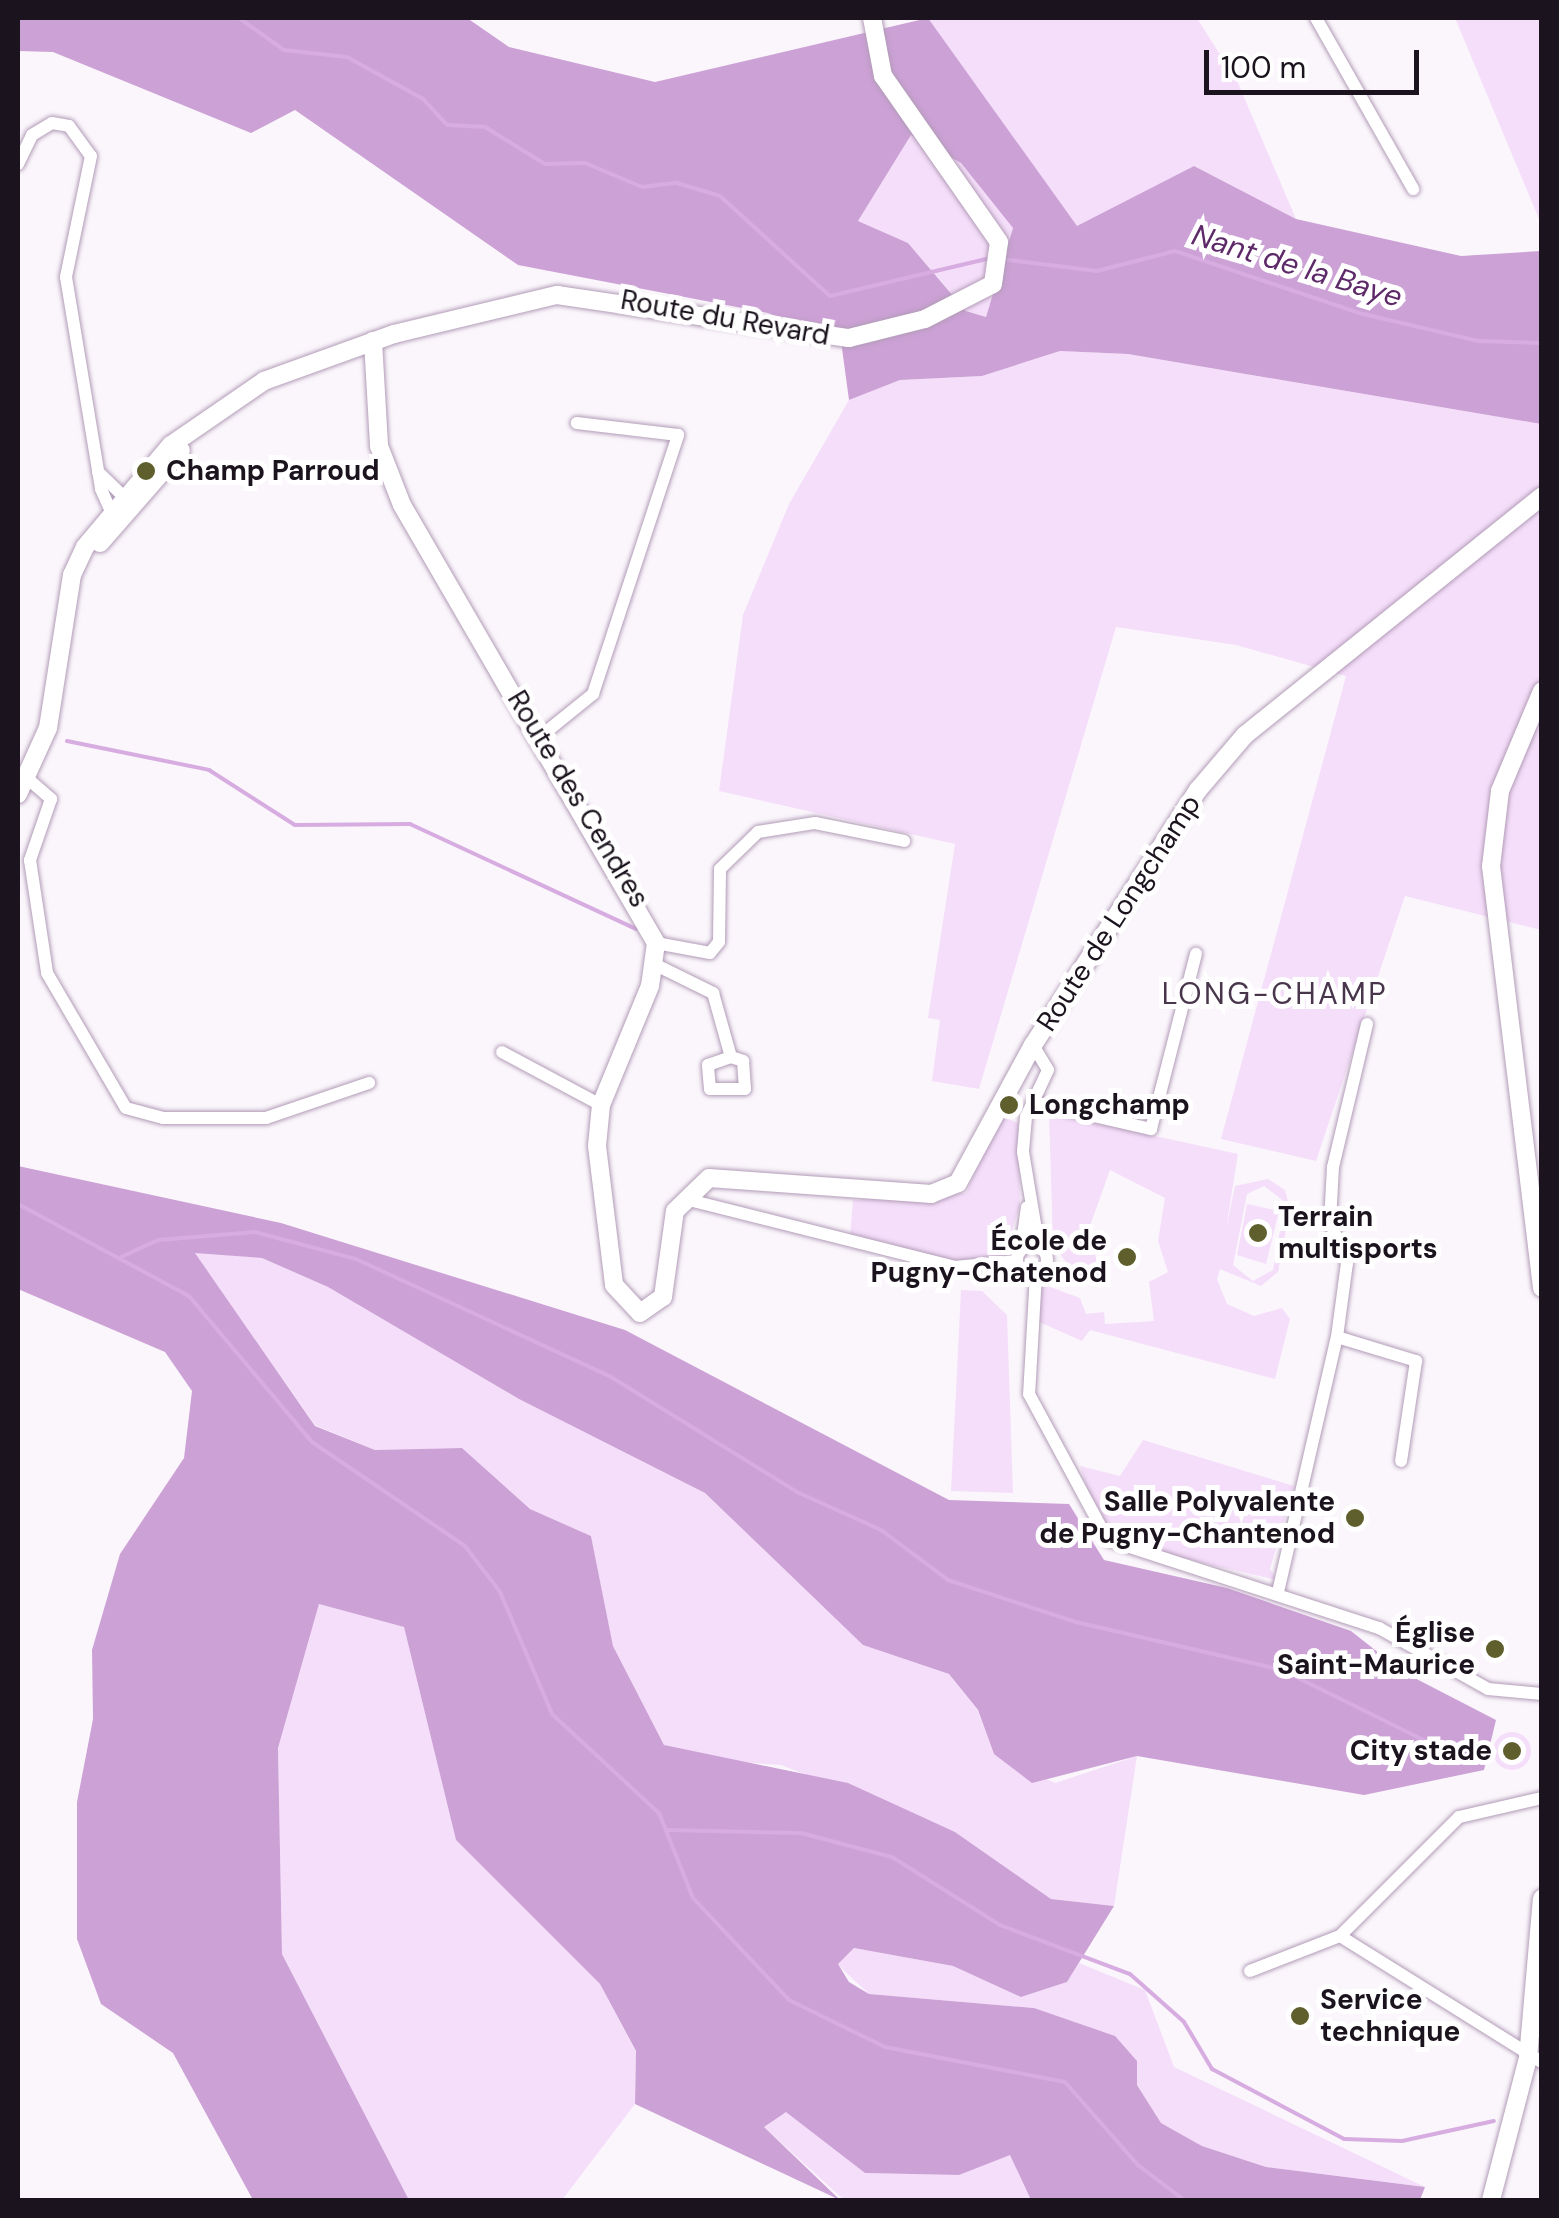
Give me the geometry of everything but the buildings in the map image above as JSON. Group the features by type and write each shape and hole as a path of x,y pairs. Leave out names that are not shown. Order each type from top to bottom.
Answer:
{"street":[{"name":"Route du Revard","path":"22,786 54,706 68,608 93,552 120,507 219,409 264,382 374,341 557,295 849,338 960,305 996,279 998,242 883,76 872,18"},
{"path":"1316,18 1413,189"},
{"path":"18,164 32,135 52,123 69,126 90,156 66,277 98,472 120,507"},
{"name":"Route des Cendres","path":"374,341 380,446 402,505 540,736 656,943 656,965 601,1105 596,1173 614,1285 630,1310 648,1311 663,1297 670,1221 685,1199"},
{"path":"540,736 593,694 678,435 578,423"},
{"path":"98,472 120,507"},
{"name":"Route de Longchamp","path":"685,1199 722,1176 946,1190 968,1174 1029,1052 1198,790 1245,734 1542,496"},
{"path":"1542,691 1500,791 1491,866 1542,1288"},
{"path":"22,786 50,800 30,860 47,973 126,1108 163,1118 266,1118 369,1082"},
{"path":"656,943 710,953 719,942 720,870 758,832 814,823 904,841"},
{"path":"1033,1102 1151,1130 1196,954"},
{"path":"656,965 714,993 731,1057"},
{"path":"1278,1592 1337,1337 1348,1263 1330,1222 1333,1167 1366,1024"},
{"path":"502,1052 601,1105"},
{"path":"685,1199 955,1267 1046,1260 1039,1248 1028,1200 1023,1152 1033,1102 1048,1070 1029,1052"},
{"path":"1028,1200 1024,1264 1029,1394 1100,1533 1128,1554 1278,1592 1379,1628 1488,1689 1542,1694"},
{"path":"1024,1264 1039,1248"},
{"path":"1337,1337 1416,1361 1400,1461"},
{"path":"1250,1971 1340,1936 1459,1816 1542,1798"},
{"path":"1491,2200 1535,2060 1542,1899"},
{"path":"1340,1936 1535,2060"}],"shaded area":[{"path":"18,18 467,18 509,47 655,82 928,18 1077,226 1194,166 1296,219 1461,256 1541,251 1541,424 1128,354 1060,351 982,376 900,380 849,400 841,341 768,313 518,265 295,110 251,133 53,52 18,51","holes":["911,135 961,163 1013,228 986,317 966,311 908,243 858,221"]},
{"path":"928,18 1197,18 1238,83 1296,219 1194,166 1077,227"},
{"path":"1455,18 1541,18 1541,224"},
{"path":"911,135 961,163 1013,228 986,317 967,311 908,243 858,221"},
{"path":"1060,351 1128,354 1541,424 1541,930 1405,896 1316,1161 1221,1139 1346,676 1236,645 1116,627 979,1089 932,1081 940,1020 928,1018 955,844 719,791 743,615 789,504 849,400 900,380 982,376"},
{"path":"1049,1113 1238,1154 1226,1229 1235,1186 1268,1179 1285,1190 1290,1209 1278,1272 1261,1286 1220,1269 1217,1279 1227,1304 1254,1316 1282,1308 1290,1319 1275,1379 1090,1330 1082,1341 1037,1321 1033,1294 1042,1284 1080,1298 1086,1314 1104,1312 1105,1324 1154,1321 1149,1282 1168,1272 1158,1241 1165,1198 1110,1170 1091,1223 1099,1280 1077,1276 1053,1245","holes":["1264,1186 1285,1202 1273,1270 1253,1281 1233,1265 1247,1194"]},
{"path":"1001,1116 1018,1123 1020,1206 1003,1257 957,1263 850,1237 853,1200 966,1193"},
{"path":"18,1166 281,1223 625,1330 949,1500 1069,1504 1104,1560 1227,1588 1351,1631 1403,1672 1496,1720 1484,1770 1364,1795 1137,1756 1032,1783 994,1754 978,1710 949,1674 863,1645 705,1493 519,1399 328,1287 262,1258 195,1253 315,1426 375,1450 462,1448 530,1509 591,1536 613,1646 664,1745 848,1783 955,1832 1051,1899 1114,1906 1067,1982 1021,1997 953,1966 854,1948 838,1964 849,1982 869,1994 1034,2008 1115,2036 1137,2061 1137,2085 1161,2123 1202,2146 1266,2167 1425,2187 1420,2200 1031,2200 1010,2155 959,2175 865,2173 786,2112 764,2127 840,2200 635,2104 636,2051 600,1984 456,1840 404,1627 319,1604 278,1748 282,1954 409,2200 253,2200 173,2053 101,2004 77,1939 77,1802 93,1719 92,1650 120,1554 184,1458 192,1391 165,1352 18,1289"},
{"name":"Terrain multisports","path":"1247,1204 1279,1211 1266,1264 1237,1255"},
{"path":"194,1252 262,1258 328,1287 519,1399 705,1493 863,1645 949,1674 978,1711 994,1754 1055,1783 1137,1756 1114,1906 1051,1899 955,1832 781,1765 709,1760 664,1745 613,1646 591,1536 530,1509 462,1448 375,1450 315,1425"},
{"path":"961,1290 982,1291 1007,1315 1013,1493 951,1491"},
{"path":"1143,1440 1294,1486 1270,1569 1277,1580 1132,1547 1095,1513 1080,1466 1120,1476"},
{"path":"319,1604 404,1627 456,1840 600,1984 636,2052 635,2104 562,2200 409,2200 282,1954 278,1748"},
{"name":"City stade","path":"1512,1732 1526,1737 1531,1751 1526,1765 1512,1770 1498,1765 1493,1751 1498,1737"},
{"path":"854,1948 953,1966 1021,1997 1067,1982 1079,1963 1145,1990 1174,2067 1425,2187 1266,2167 1202,2146 1161,2123 1137,2085 1137,2061 1034,2008 869,1994 837,1964"},
{"path":"786,2111 865,2173 959,2175 1010,2154 1031,2200 844,2200 764,2127"}],"waterway":[{"name":"Nant de la Baye","path":"239,18 284,50 347,57 423,99 447,125 485,127 545,164 585,163 642,187 677,183 720,196 830,296 991,258"},
{"name":"Nant de la Baye","path":"1001,259 1097,271 1175,251 1359,313 1478,341 1542,343"},
{"path":"67,741 209,770 295,825 410,824 636,929"},
{"path":"18,1204 189,1296 312,1442 465,1546 500,1592 552,1714 659,1813 693,1898 789,2000 885,2047 1065,2082 1138,2165 1184,2200"},
{"path":"119,1258 158,1240 255,1232 356,1259 611,1377 797,1492 881,1530 948,1580 1076,1622 1282,1670 1440,1748"},
{"path":"668,1830 801,1833 892,1857 1000,1925 1130,1974 1184,2022 1212,2069 1344,2139 1402,2141 1494,2121"}],"place":[{"name":"Champ Parroud","path":"146,471"},
{"name":"Longchamp","path":"1009,1105"},
{"name":"Terrain multisports","path":"1258,1233"},
{"name":"École de Pugny-Chatenod","path":"1127,1257"},
{"name":"Salle Polyvalente de Pugny-Chantenod","path":"1355,1518"},
{"name":"Église Saint-Maurice","path":"1495,1649"},
{"name":"City stade","path":"1512,1751"},
{"name":"Service technique","path":"1300,2016"}],"district":[{"name":"LONG-CHAMP","path":"1275,994"}]}
